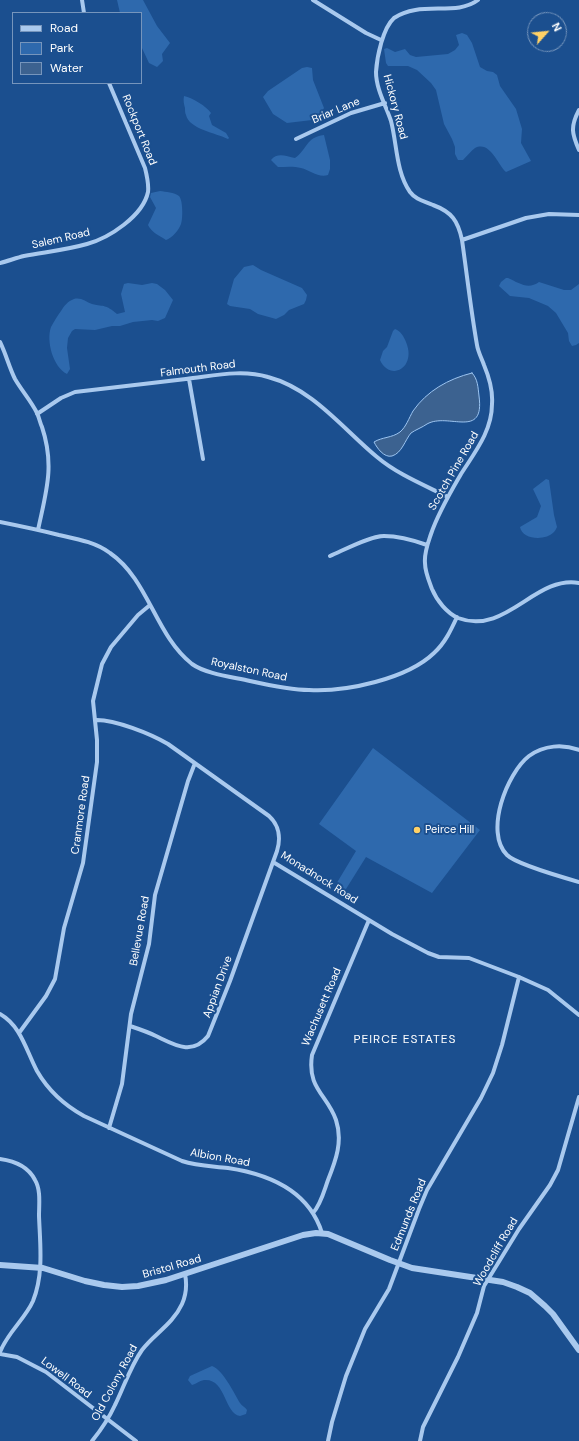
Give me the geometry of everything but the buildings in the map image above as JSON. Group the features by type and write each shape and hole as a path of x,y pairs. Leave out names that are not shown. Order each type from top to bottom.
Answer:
{"street":[{"path":"82,0 84,12"},
{"path":"313,0 366,33 382,40"},
{"name":"Hickory Road","path":"462,240 456,220 449,213 420,200 410,192 400,168 391,123 378,83 376,71 382,40 393,19 402,11 419,5 459,6 473,4 478,0"},
{"name":"Rockport Road","path":"109,84 134,140 149,182 148,194 142,207 130,220 124,224"},
{"name":"Briar Lane","path":"296,140 350,113 385,103"},
{"path":"579,110 574,120 572,131 579,150"},
{"path":"462,240 526,218 548,214 579,215"},
{"name":"Salem Road","path":"0,263 23,256 89,244 124,224"},
{"name":"Scotch Pine Road","path":"457,618 444,608 434,593 424,564 427,545 434,524 448,497 485,435 491,421 491,389 485,367 477,348 462,240"},
{"path":"0,342 16,381 37,414 45,438 49,461 47,488 38,530"},
{"name":"Falmouth Road","path":"37,414 61,398 75,392 239,372 267,376 290,386 323,408 378,458 400,472 448,497"},
{"path":"189,379 203,459"},
{"name":"Royalston Road","path":"0,522 87,542 109,552 131,573 179,652 196,666 208,671 252,682 309,690 341,688 378,681 417,665 434,653 443,643 457,618"},
{"path":"330,556 382,536 408,538 427,545"},
{"path":"457,618 487,621 510,611 551,587 560,584 579,583"},
{"name":"Cranmore Road","path":"19,1033 46,996 55,979 64,928 84,863 97,768 97,746 93,697 105,656 110,647 138,615 150,605"},
{"name":"Monadnock Road","path":"95,720 113,722 158,739 172,746 273,819 278,829 279,840 278,848 272,862 398,937 433,956 468,958 519,977 550,991 579,1014"},
{"path":"579,750 564,746 551,747 538,751 527,758 518,767 506,788 501,805 498,827 500,843 510,857 520,862 579,882"},
{"name":"Bellevue Road","path":"109,1128 122,1084 133,1003 149,944 155,895 188,781 195,763"},
{"name":"Appian Drive","path":"130,1026 181,1047 189,1048 196,1046 206,1038 211,1032 272,862"},
{"name":"Wachusett Road","path":"313,1213 319,1204 335,1161 339,1137 334,1117 316,1088 313,1080 311,1067 312,1056 369,920"},
{"name":"Edmunds Road","path":"328,1441 336,1409 359,1342 389,1289 418,1209 427,1190 481,1098 493,1073 502,1045 519,977"},
{"name":"Albion Road","path":"0,1014 10,1022 19,1033 39,1074 58,1098 77,1112 109,1128 186,1162 196,1165 238,1170 276,1182 296,1193 313,1213 322,1233"},
{"name":"Woodcliff Road","path":"420,1441 423,1427 458,1356 477,1312 482,1292 488,1280 519,1228 554,1177 561,1161 579,1096"},
{"path":"0,1159 17,1163 25,1167 33,1176 37,1185 39,1195 40,1267 36,1290 31,1305 7,1337 0,1353"},
{"path":"322,1233 334,1236 399,1264 416,1269 514,1285 538,1299 553,1314 579,1350"},
{"name":"Bristol Road","path":"0,1265 40,1267 90,1282 118,1287 148,1285 303,1235 322,1233"},
{"name":"Old Colony Road","path":"92,1441 107,1420 131,1368 141,1351 165,1328 182,1306 186,1288 185,1274"},
{"name":"Lowell Road","path":"0,1353 17,1357 46,1372 136,1441"}],"green space":[{"path":"117,0 143,0 157,26 170,43 162,54 163,61 157,67 149,63 142,48 142,12 120,12"},
{"path":"462,33 467,35 472,43 480,67 497,75 500,86 516,109 522,129 521,143 531,161 506,172 493,154 485,147 480,146 475,148 463,160 458,160 455,154 455,147 452,139 444,124 436,90 431,83 417,70 408,66 388,66 386,63 384,49 387,48 395,52 405,49 410,55 416,57 448,54 455,50 459,45 456,35"},
{"path":"302,68 312,68 313,80 324,108 318,117 312,120 287,123 273,114 263,97 268,91"},
{"path":"184,96 203,105 211,113 209,116 212,125 226,133 229,138 228,139 204,130 192,124 188,120 185,113"},
{"path":"324,135 330,160 328,175 317,175 298,167 278,167 271,160 279,155 295,158 310,141 318,136"},
{"path":"160,191 170,192 179,196 182,205 182,222 173,236 166,240 154,232 148,225 156,208 150,197 151,193"},
{"path":"253,265 302,288 307,295 304,304 289,310 284,315 276,319 258,314 250,309 230,306 227,304 234,279 244,267"},
{"path":"506,278 527,286 539,282 564,290 571,290 579,284 579,343 572,346 569,341 568,333 556,313 548,306 529,298 510,296 499,286"},
{"path":"128,283 142,285 152,283 157,284 165,290 173,300 165,318 158,321 152,320 133,322 120,326 112,326 95,330 75,329 68,338 67,348 70,369 67,374 62,371 54,360 49,339 51,327 63,307 72,300 79,299 92,304 107,307 117,314 125,312 121,294 124,284"},
{"path":"395,329 403,336 408,351 408,359 405,365 396,371 384,367 380,360 383,351 387,347"},
{"path":"546,479 549,480 557,527 554,532 546,537 530,537 525,535 520,527 537,517 541,506 533,489"},
{"name":"Peirce Hill","path":"373,748 480,830 432,893 366,857 341,897 332,891 356,851 319,824"},
{"path":"212,1366 216,1368 224,1377 240,1403 247,1410 246,1414 240,1416 235,1414 217,1384 204,1380 192,1385 188,1380 190,1376"}],"water":[{"path":"472,373 477,381 479,396 479,409 476,417 471,421 436,421 427,424 411,433 401,449 392,456 386,456 379,450 374,442 400,432 404,428 413,411 431,392 446,382"}],"place":[{"name":"Peirce Hill","path":"417,830"}],"district":[{"name":"PEIRCE ESTATES","path":"405,1040"}]}
